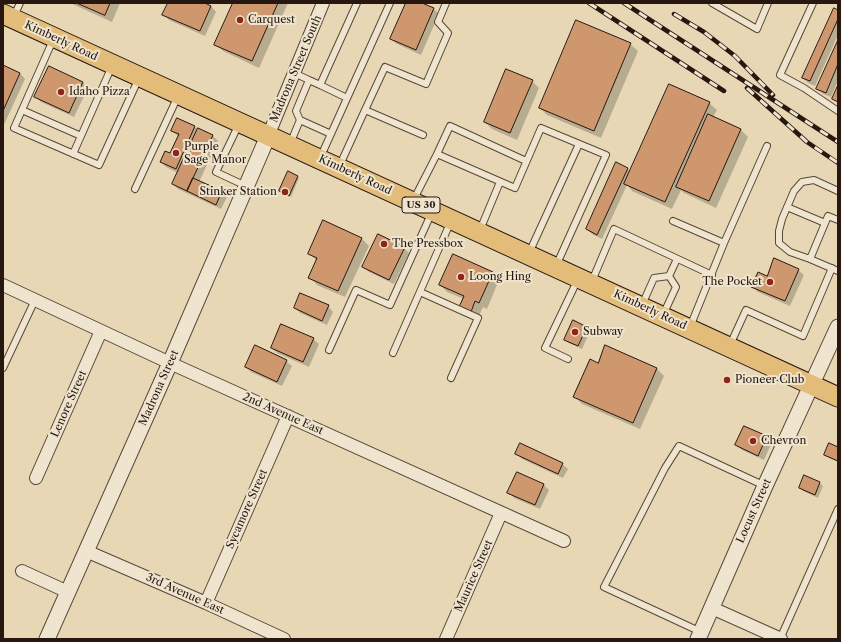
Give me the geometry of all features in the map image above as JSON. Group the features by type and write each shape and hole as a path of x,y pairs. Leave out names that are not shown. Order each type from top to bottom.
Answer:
{"main road":[{"name":"Kimberly Road","path":"12,12 54,37 838,397"}],"street":[{"name":"Madrona Street South","path":"268,136 323,3"},
{"name":"Madrona Street","path":"47,639 170,363 268,136"},
{"name":"2nd Avenue East","path":"3,285 170,363 564,541"},
{"name":"Locust Street","path":"700,636 764,486 838,327"},
{"name":"Lenore Street","path":"36,478 101,331"},
{"name":"Sycamore Street","path":"206,603 288,416"},
{"name":"Maurice Street","path":"446,639 501,513"},
{"name":"3rd Avenue East","path":"86,551 206,603 284,639"},
{"path":"22,570 68,592"},
{"path":"712,608 780,639"}],"lane":[{"path":"320,85 357,3"},
{"path":"319,159 390,3"},
{"path":"338,168 385,67 426,84 448,33 438,22 446,3"},
{"path":"712,3 757,29 768,3"},
{"path":"813,3 780,75 804,88 838,111"},
{"path":"54,37 14,128 99,165 140,77"},
{"path":"73,154 113,64"},
{"path":"294,73 347,98"},
{"path":"310,80 296,111 300,120 331,134"},
{"path":"135,189 179,95"},
{"path":"22,110 81,136"},
{"path":"365,110 423,136"},
{"path":"290,146 300,120"},
{"path":"240,123 216,172 246,186"},
{"path":"413,202 450,126 526,161"},
{"path":"437,154 515,188 541,128 606,155 555,267"},
{"path":"528,255 579,144"},
{"path":"689,328 724,243 767,146"},
{"path":"729,347 746,310 803,336 835,270 790,252 779,243 779,231 794,191 802,182 814,180 838,191"},
{"path":"479,232 500,182"},
{"path":"787,207 824,223"},
{"path":"328,350 356,290 390,305 433,211"},
{"path":"810,259 828,216 838,220"},
{"path":"393,352 452,220"},
{"path":"674,221 724,243"},
{"path":"568,359 545,348 614,229 712,275"},
{"path":"669,276 677,259"},
{"path":"641,306 654,278 669,276"},
{"path":"663,316 676,286 669,276"},
{"path":"420,292 478,318 451,378"},
{"path":"3,368 35,300"},
{"path":"700,636 604,587 665,468 679,446 764,486"},
{"path":"780,639 838,509"}],"building":[{"path":"77,3 110,3 105,15"},
{"path":"168,3 205,3 211,6 200,31 162,15"},
{"path":"233,3 278,3 252,61 214,45"},
{"path":"406,3 422,3 434,8 416,50 390,39"},
{"path":"834,8 838,10 838,19 810,81 802,78"},
{"path":"576,20 631,43 594,131 539,108"},
{"path":"838,40 838,64 826,93 816,89"},
{"path":"3,65 20,73 3,111"},
{"path":"49,66 83,82 69,113 34,97"},
{"path":"506,69 533,80 510,133 484,122"},
{"path":"669,84 710,102 665,202 624,184"},
{"path":"838,85 838,102 832,99"},
{"path":"708,114 741,129 709,201 676,187"},
{"path":"177,118 195,126 176,169 160,162 165,151 170,153 179,134 171,131"},
{"path":"198,128 213,135 187,191 172,184"},
{"path":"616,162 628,168 597,235 586,229"},
{"path":"288,171 298,176 289,196 279,191"},
{"path":"193,178 222,191 216,205 187,191"},
{"path":"323,220 362,238 338,291 308,278 317,258 308,254"},
{"path":"378,234 405,247 389,280 362,267"},
{"path":"453,254 493,272 479,303 475,301 471,312 459,307 464,296 439,285"},
{"path":"774,258 799,269 785,301 751,287 758,272 767,276"},
{"path":"300,293 329,305 322,321 294,308"},
{"path":"573,320 587,327 578,346 564,340"},
{"path":"281,324 314,338 303,362 271,348"},
{"path":"255,345 287,360 277,382 245,367"},
{"path":"605,345 657,368 633,423 573,397 590,359 598,363"},
{"path":"744,426 767,436 758,456 735,445"},
{"path":"520,443 563,463 558,474 515,454"},
{"path":"829,443 838,447 838,461 824,455"},
{"path":"517,472 544,484 535,505 507,493"},
{"path":"804,475 820,482 815,495 799,488"}],"railway":[{"path":"589,3 724,91"},
{"path":"624,3 838,142"},
{"path":"674,14 704,32 735,56 773,95"},
{"path":"747,88 807,142 838,163"}],"place":[{"name":"Carquest","path":"240,20"},
{"name":"Idaho Pizza","path":"61,92"},
{"name":"Purple Sage Manor","path":"176,153"},
{"name":"Stinker Station","path":"285,192"},
{"name":"The Pressbox","path":"384,244"},
{"name":"Loong Hing","path":"461,277"},
{"name":"The Pocket","path":"770,282"},
{"name":"Subway","path":"575,332"},
{"name":"Pioneer Club","path":"727,380"},
{"name":"Chevron","path":"753,441"}]}
